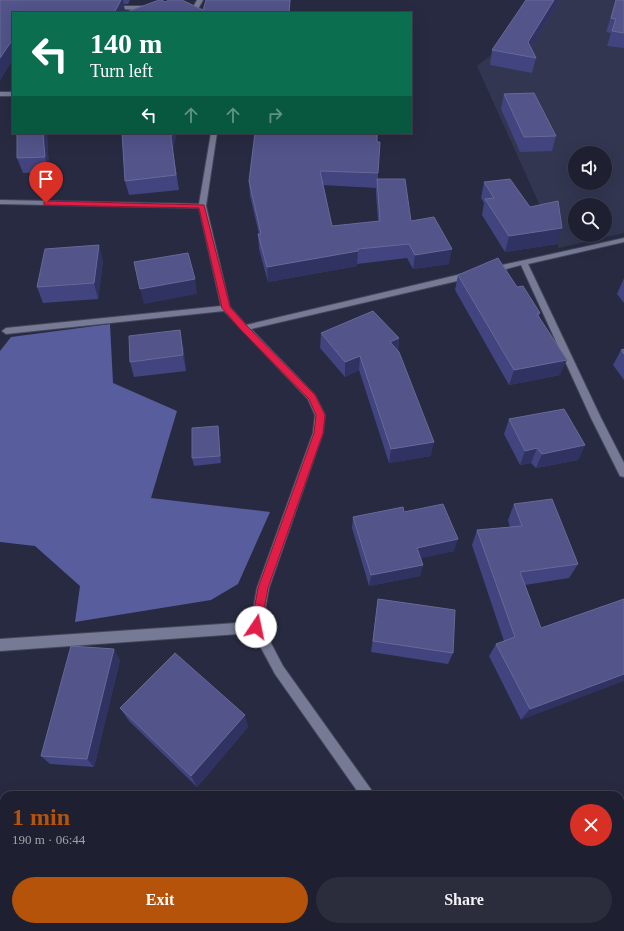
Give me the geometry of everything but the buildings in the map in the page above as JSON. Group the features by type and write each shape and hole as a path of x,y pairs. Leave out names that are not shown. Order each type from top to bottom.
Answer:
{"street":[{"path":"187,9 197,11 200,0"},
{"path":"101,7 156,8"},
{"path":"0,94 12,94"},
{"path":"214,134 202,206 226,308 312,397 320,415 318,433 263,588 256,627 279,670 365,791"},
{"path":"0,202 202,206"},
{"path":"244,328 523,262 624,240"},
{"path":"523,262 596,418 624,473"},
{"path":"6,331 226,308"},
{"path":"0,644 256,627"}],"shaded area":[{"path":"533,0 624,0 624,233 612,236 612,198 568,198 568,242 585,242 559,248 477,66 510,40"},
{"path":"110,324 113,383 177,411 151,498 270,512 238,584 211,600 75,622 80,586 35,546 0,542 0,351 11,337"}],"route":[{"path":"46,203 202,206 226,308 312,397 320,415 318,433 263,588 256,627"}]}
